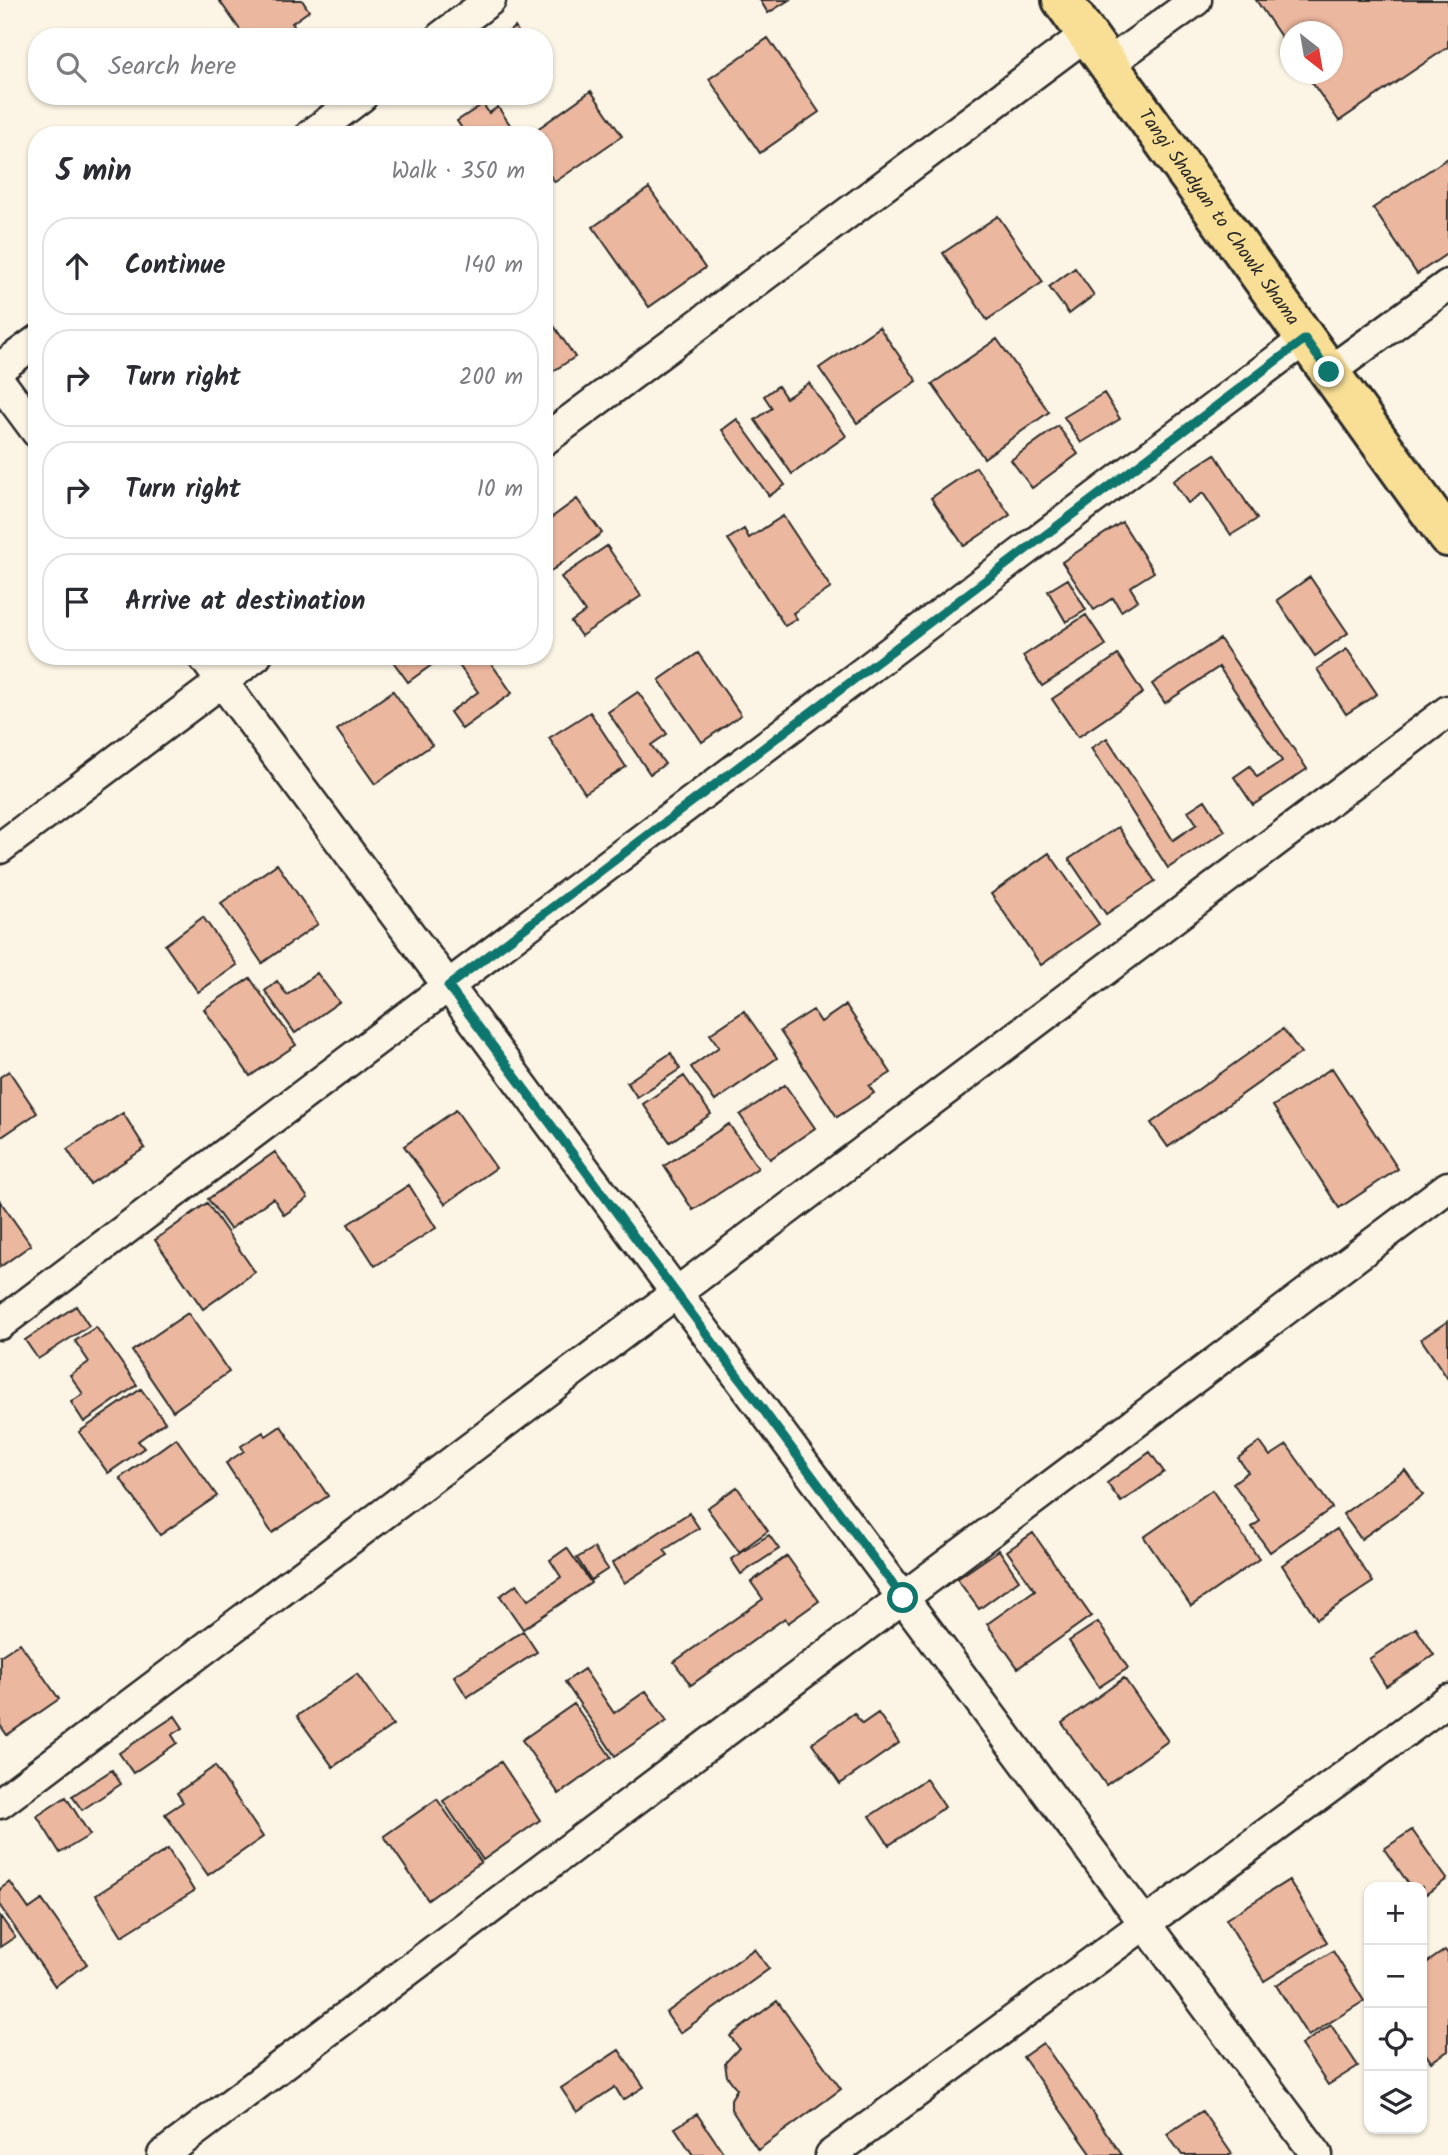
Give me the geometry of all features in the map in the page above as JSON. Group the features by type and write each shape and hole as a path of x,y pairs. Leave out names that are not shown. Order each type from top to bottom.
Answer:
{"main road":[{"name":"Tangi Shadyan to Chowk Shama","path":"1062,0 1448,537"}],"street":[{"path":"453,28 490,0"},
{"path":"553,434 1097,49 1196,0"},
{"path":"323,126 350,105"},
{"path":"1329,372 1448,285"},
{"path":"0,1324 1305,339"},
{"path":"0,368 28,348"},
{"path":"0,382 28,420"},
{"path":"210,665 1317,2155"},
{"path":"0,848 244,665"},
{"path":"0,1803 1448,710"},
{"path":"163,2155 1448,1186"},
{"path":"831,2155 1448,1700"}],"building":[{"path":"219,0 302,0 309,11 292,23 295,28 239,28"},
{"path":"760,0 789,0 768,13"},
{"path":"1256,0 1448,0 1448,47 1339,121 1313,84 1343,84 1343,21 1280,21 1280,35"},
{"path":"768,38 819,112 760,153 709,79"},
{"path":"591,91 622,136 555,182 553,126 542,126"},
{"path":"484,105 489,113 498,107 511,126 460,126 457,121"},
{"path":"1448,158 1448,253 1417,274 1373,208"},
{"path":"649,188 705,268 649,307 593,227"},
{"path":"998,216 1043,282 987,320 943,253"},
{"path":"1075,268 1094,295 1069,314 1049,287"},
{"path":"553,327 575,357 553,371"},
{"path":"879,327 917,381 857,423 819,368"},
{"path":"997,339 1049,412 984,458 932,384"},
{"path":"809,383 846,436 792,474 755,420 772,408 764,396 778,386 786,398"},
{"path":"1104,393 1120,419 1081,443 1064,417"},
{"path":"737,419 785,485 769,496 722,430"},
{"path":"1058,426 1078,454 1032,488 1011,460"},
{"path":"1215,454 1257,519 1231,535 1203,493 1188,503 1173,481"},
{"path":"976,467 1010,515 964,546 931,498"},
{"path":"577,499 602,533 553,570 553,516"},
{"path":"783,516 831,588 793,613 797,619 785,626 728,539 744,529 749,538"},
{"path":"1122,522 1154,572 1130,587 1138,600 1121,611 1113,598 1094,610 1062,562"},
{"path":"607,546 641,596 581,636 571,622 585,612 561,577"},
{"path":"1310,577 1348,633 1315,656 1277,600"},
{"path":"1068,579 1086,610 1066,622 1048,591"},
{"path":"1086,615 1106,645 1042,686 1023,656"},
{"path":"1220,639 1307,769 1253,805 1234,777 1250,766 1257,777 1282,761 1219,667 1165,703 1152,684"},
{"path":"1347,649 1377,694 1346,714 1317,669"},
{"path":"698,653 741,715 702,742 659,680"},
{"path":"1118,655 1143,693 1078,737 1052,699"},
{"path":"396,665 432,665 408,682"},
{"path":"459,665 492,665 512,693 462,729 450,712 478,692"},
{"path":"393,691 432,745 375,784 337,730"},
{"path":"638,692 667,734 651,745 665,764 650,774 608,712"},
{"path":"590,712 626,767 585,793 549,738"},
{"path":"1107,738 1173,840 1197,824 1188,811 1205,800 1225,831 1168,868 1091,748"},
{"path":"1118,827 1155,881 1106,914 1069,859"},
{"path":"1049,853 1099,924 1041,965 991,894"},
{"path":"277,864 318,924 262,963 221,903"},
{"path":"203,917 237,965 198,992 165,945"},
{"path":"317,973 339,1002 295,1033 265,991 277,981 287,995"},
{"path":"250,978 296,1045 250,1076 204,1009"},
{"path":"846,1005 891,1073 869,1086 874,1093 837,1117 780,1031 813,1010 821,1022"},
{"path":"744,1011 777,1058 715,1101 691,1067 719,1047 710,1034"},
{"path":"1283,1029 1301,1053 1168,1147 1151,1123"},
{"path":"671,1053 680,1069 637,1097 627,1082"},
{"path":"1332,1068 1398,1169 1339,1208 1273,1106"},
{"path":"9,1071 37,1113 0,1138 0,1077"},
{"path":"684,1076 711,1114 670,1142 643,1104"},
{"path":"785,1085 815,1128 770,1159 740,1115"},
{"path":"456,1110 496,1168 445,1204 404,1146"},
{"path":"123,1113 145,1148 90,1184 67,1149"},
{"path":"729,1124 758,1168 693,1210 664,1166"},
{"path":"275,1152 308,1198 284,1215 273,1198 230,1229 208,1199"},
{"path":"409,1185 436,1228 375,1266 348,1224"},
{"path":"0,1201 31,1245 0,1267"},
{"path":"207,1203 255,1272 203,1309 155,1240"},
{"path":"76,1306 89,1326 38,1359 25,1340"},
{"path":"188,1313 229,1372 173,1411 132,1351"},
{"path":"1448,1321 1448,1379 1421,1339"},
{"path":"96,1327 137,1385 84,1422 71,1402 83,1394 70,1375 89,1362 75,1341"},
{"path":"141,1389 165,1422 138,1441 144,1448 108,1473 79,1432"},
{"path":"281,1426 328,1496 272,1533 226,1463 244,1451 241,1446 263,1432 266,1436"},
{"path":"176,1438 217,1496 160,1535 120,1478"},
{"path":"1260,1442 1270,1456 1287,1445 1332,1508 1270,1552 1252,1527 1260,1521 1233,1483 1248,1472 1238,1458"},
{"path":"1150,1452 1164,1472 1121,1502 1107,1483"},
{"path":"1405,1470 1423,1495 1361,1539 1343,1514"},
{"path":"737,1487 768,1531 739,1552 707,1508"},
{"path":"1212,1490 1259,1559 1191,1606 1144,1537"},
{"path":"689,1513 699,1528 664,1550 668,1555 624,1583 612,1563"},
{"path":"1337,1529 1373,1582 1317,1619 1282,1565"},
{"path":"1033,1533 1091,1616 1018,1668 987,1624 1035,1590 1007,1551"},
{"path":"769,1535 779,1549 741,1574 731,1559"},
{"path":"567,1548 591,1583 523,1629 500,1596 517,1584 528,1600 561,1577 550,1560"},
{"path":"594,1548 608,1569 591,1580 577,1558"},
{"path":"999,1550 1019,1580 979,1609 957,1579"},
{"path":"787,1556 819,1601 788,1623 785,1618 691,1685 674,1662 763,1599 751,1582"},
{"path":"1098,1622 1128,1668 1099,1687 1069,1641"},
{"path":"1416,1628 1434,1655 1386,1686 1369,1659"},
{"path":"523,1631 537,1652 467,1697 454,1676"},
{"path":"20,1643 59,1699 7,1735 0,1725 0,1656"},
{"path":"584,1669 614,1713 646,1691 667,1721 615,1756 565,1682"},
{"path":"357,1674 393,1725 333,1767 297,1716"},
{"path":"1124,1678 1168,1741 1106,1785 1062,1723"},
{"path":"574,1704 611,1757 559,1794 522,1740"},
{"path":"854,1713 862,1724 878,1713 899,1743 840,1784 812,1743"},
{"path":"175,1716 183,1728 172,1735 177,1743 133,1773 119,1753"},
{"path":"501,1762 540,1820 483,1860 443,1801"},
{"path":"215,1766 263,1837 208,1875 165,1814 183,1802 177,1793"},
{"path":"112,1770 121,1784 82,1810 72,1796"},
{"path":"926,1779 945,1807 889,1845 870,1816"},
{"path":"66,1797 90,1835 60,1853 37,1816"},
{"path":"437,1799 481,1862 428,1900 384,1836"},
{"path":"1412,1830 1447,1879 1427,1893 1427,1882 1407,1882 1384,1849"},
{"path":"168,1849 194,1891 122,1936 96,1895"},
{"path":"1289,1880 1327,1942 1264,1981 1226,1919"},
{"path":"10,1882 29,1909 42,1900 87,1964 55,1986 0,1906 0,1889"},
{"path":"0,1916 15,1937 0,1947"},
{"path":"754,1949 769,1969 680,2033 666,2013"},
{"path":"1445,1950 1448,1954 1448,2051 1431,2062 1427,2056 1427,1963"},
{"path":"1333,1951 1364,2001 1308,2036 1276,1985"},
{"path":"777,2001 841,2089 758,2150 731,2109 731,2099 737,2089 727,2076 725,2063 739,2048 730,2036"},
{"path":"1331,2025 1358,2066 1328,2085 1301,2045"},
{"path":"1043,2043 1122,2155 1092,2155 1023,2057"},
{"path":"619,2050 644,2087 623,2100 615,2087 577,2112 561,2088"},
{"path":"1202,2111 1232,2154 1182,2155 1167,2134"},
{"path":"697,2114 725,2155 693,2155 675,2128"}],"route":[{"path":"903,1598 448,986 1305,339 1329,372"}]}
